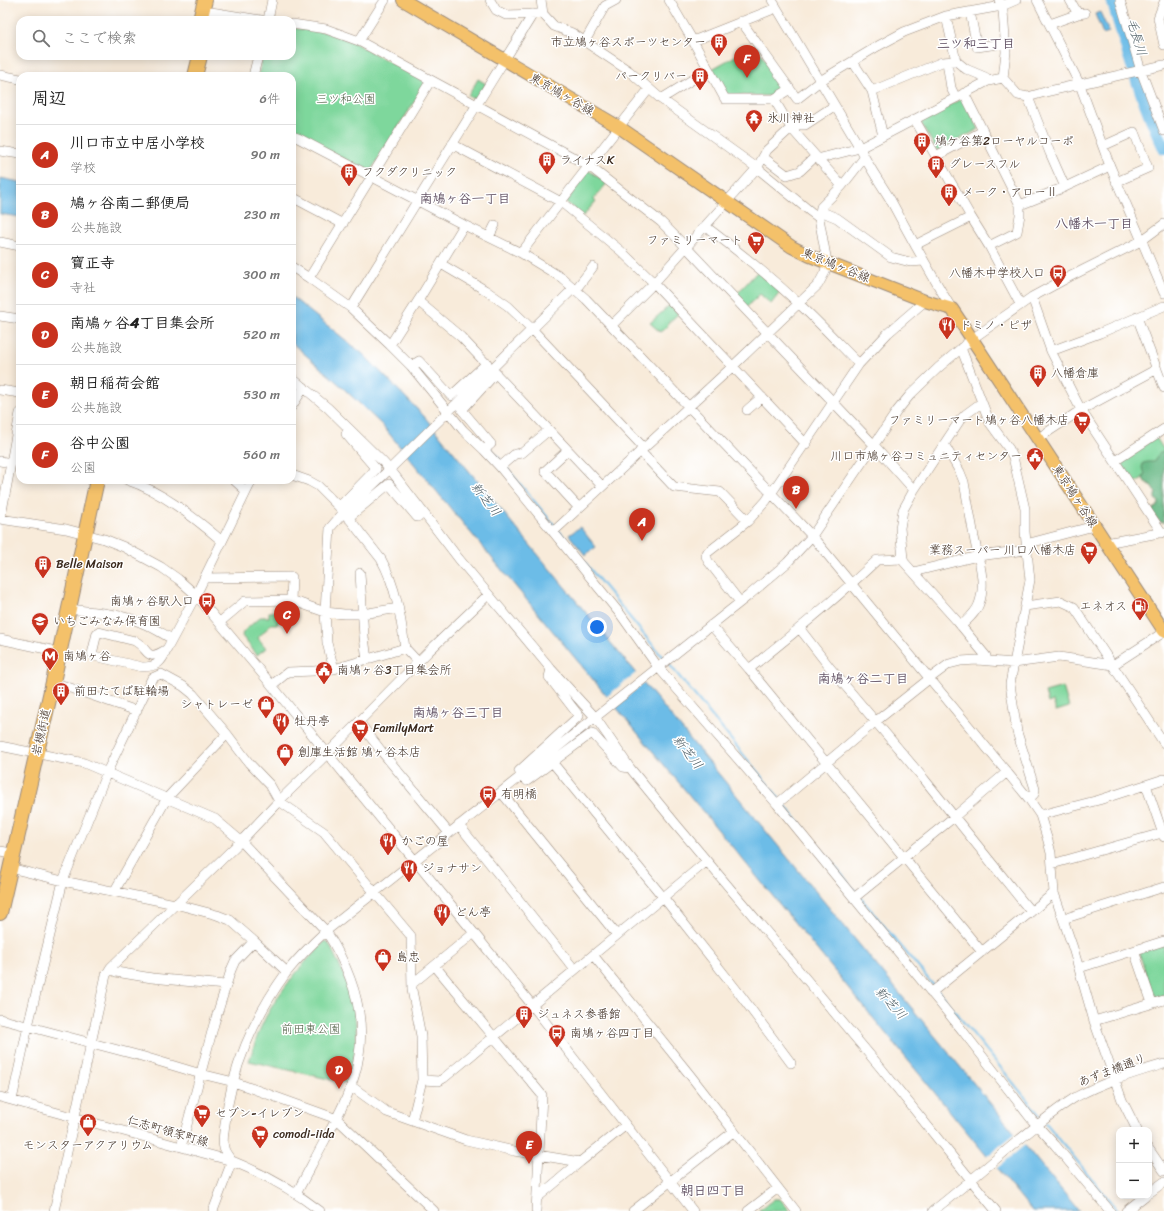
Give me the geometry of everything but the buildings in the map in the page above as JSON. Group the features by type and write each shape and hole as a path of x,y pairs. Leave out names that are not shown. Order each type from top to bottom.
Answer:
{"highway":[{"path":"188,72 191,60"},
{"path":"196,72 199,60"},
{"name":"岩槻街道","path":"0,879 3,852 53,682 69,609 87,484"},
{"name":"岩槻街道","path":"0,913 10,868 51,650 81,533 96,484"}],"main road":[{"name":"東京鳩ヶ谷線","path":"402,0 618,127 792,247 810,256 952,310 1164,632"}],"street":[{"path":"269,16 272,0"},
{"path":"359,41 385,0"},
{"path":"490,0 496,10 506,15 543,14"},
{"path":"541,0 543,14 554,26 572,33 629,71 661,99 757,168 810,212 837,218 891,256 910,262 924,261"},
{"path":"585,41 605,6 616,0"},
{"path":"669,0 725,99 774,99 790,89"},
{"path":"741,21 797,99 820,81 904,32 946,16 970,12 1016,0"},
{"path":"1037,0 1080,85 1116,182 1164,293"},
{"path":"1050,24 1082,13 1070,0"},
{"path":"1120,0 1141,71 1164,131"},
{"path":"1164,2 1158,18 1164,45"},
{"path":"1000,3 1006,52 1002,78"},
{"path":"693,41 741,21 774,4 860,148 864,158 889,198 914,245 952,310"},
{"path":"207,10 239,16"},
{"path":"970,12 977,47 1005,43"},
{"path":"351,308 533,14"},
{"path":"946,16 951,61 951,88 960,96 983,132 1020,205 1017,232 989,246"},
{"path":"296,25 326,29 359,41 589,166 661,222 874,445 914,490"},
{"path":"254,72 257,60"},
{"path":"872,91 942,62 951,61 985,77 988,81"},
{"path":"853,62 872,91 883,136"},
{"path":"1002,78 1018,95 1028,98 1164,65"},
{"path":"661,99 708,70"},
{"path":"0,74 16,78"},
{"path":"763,157 787,175 800,171 816,158 860,148 988,81 1002,78"},
{"path":"309,278 431,80"},
{"path":"521,254 618,127 649,89"},
{"path":"1028,98 1065,188"},
{"path":"774,99 791,128 842,186"},
{"path":"612,325 654,283 727,202 757,168 767,150 791,128 805,125 834,106"},
{"path":"915,120 989,246 1020,304"},
{"path":"936,156 983,132"},
{"path":"1102,146 1134,132 1148,168 1116,182"},
{"path":"296,137 418,200 464,226 521,254 556,274 575,289 612,325 812,536 1007,772 1040,815 1051,853 1054,893 1079,968 1094,1021 1122,1100 1136,1127"},
{"path":"452,144 561,202 621,251 654,283 806,444"},
{"path":"0,151 16,153"},
{"path":"553,532 733,366 818,285 825,272 827,262 820,214 821,207 842,186 864,158"},
{"path":"1020,205 1065,188 1110,166"},
{"path":"296,199 343,224"},
{"path":"914,245 971,217"},
{"path":"213,1211 232,1161 226,1155 223,1141 229,1100 246,1046 251,1032 260,1015 287,972 305,951 326,931 787,563 812,536 897,411 910,395 933,372 961,348 1020,304 1051,286 1141,241 1164,224"},
{"path":"489,238 495,225"},
{"path":"390,344 464,226"},
{"path":"705,226 745,256 799,304 859,364"},
{"path":"0,242 16,245"},
{"path":"441,264 485,290 504,304 532,329 642,449 674,487 720,492 748,521"},
{"path":"344,512 575,289 593,267"},
{"path":"296,270 351,308 390,344 411,366 463,430 500,467 621,615 656,668 777,804 962,1030 1034,1128 1055,1145 1110,1211"},
{"path":"1032,297 1051,350 1081,410 1163,533 1106,543"},
{"path":"418,301 461,337 492,368 602,486"},
{"path":"740,602 708,560 706,556 707,553 748,521 771,494 859,364 888,333 925,301"},
{"path":"1051,350 1100,333 1164,306"},
{"path":"0,316 16,318"},
{"path":"1137,317 1164,388"},
{"path":"961,348 990,423 1009,449 1015,464 1025,509 1026,547 1030,580 1010,684 1017,732 1035,788 1034,794 1029,799"},
{"path":"411,366 419,361 451,396 492,368"},
{"path":"484,450 491,444 462,410 492,368"},
{"path":"1037,438 1081,410 1156,369"},
{"path":"296,381 348,428 390,469 488,595 551,669 596,716 630,768 880,1067 996,1211"},
{"path":"296,400 304,387"},
{"path":"0,390 16,393"},
{"path":"747,410 762,397"},
{"path":"981,403 960,420 914,490 903,510 900,528 904,562 961,626 986,656 986,660"},
{"path":"334,669 327,643 325,612 330,528 344,512 376,469 346,434 348,428"},
{"path":"1115,461 1164,428"},
{"path":"500,467 515,454 522,454 549,430"},
{"path":"944,444 964,482 982,576 982,592 977,609 961,626"},
{"path":"568,450 545,471 579,508"},
{"path":"0,461 15,458 0,519 81,533 124,547 144,557 178,579 196,595 272,685 474,933 693,1211"},
{"path":"296,476 318,486 344,512 381,559 399,608 406,648 418,662"},
{"path":"138,484 148,488 192,516 222,541"},
{"path":"238,484 246,492"},
{"path":"167,649 159,654 148,654 140,644 135,641 100,632 97,633 92,654 94,656 142,667 149,667 160,662 164,658 172,639 205,578 250,484"},
{"path":"344,512 389,484 417,517 424,514"},
{"path":"913,572 978,556 1026,547 1094,526"},
{"path":"749,669 800,629 878,560 903,559"},
{"path":"360,573 362,614 367,660"},
{"path":"205,578 292,577 291,600"},
{"path":"54,1211 90,1043 106,975 111,967 241,841 279,800 488,595"},
{"path":"220,622 245,601 291,600 325,612 362,614 399,608"},
{"path":"1025,606 1061,601 1074,607 1164,743"},
{"path":"69,609 133,619 172,639"},
{"path":"711,625 827,763 982,952"},
{"path":"800,629 831,669 1031,912"},
{"path":"777,804 875,722 949,664 977,660 1014,663 1059,657 1113,666 1164,632"},
{"path":"0,639 51,650"},
{"path":"272,685 288,672 334,669 406,648"},
{"path":"142,667 148,654"},
{"path":"551,669 549,677 579,716 519,771 522,776 527,782 592,733 623,767 630,768"},
{"path":"12,1100 28,1026 63,881 107,772 152,678 161,674 183,686 193,694 249,763 270,785 279,800 324,832 412,936 412,990 421,1036 422,1080 412,1121"},
{"path":"53,682 137,710"},
{"path":"359,722 449,833"},
{"path":"114,892 167,798 227,734"},
{"path":"0,746 84,763 215,819 241,841 326,931 334,944 352,982 358,1002 361,1042 354,1077 337,1119 296,1194"},
{"path":"552,762 663,897 739,993 791,1064"},
{"path":"854,898 905,858 1007,772"},
{"path":"1040,815 1099,800 1164,779"},
{"path":"1052,864 1163,835 1146,785"},
{"path":"501,792 617,935"},
{"path":"459,826 575,970"},
{"path":"422,1080 439,1081 444,1078 707,860"},
{"path":"10,868 63,881 176,904 217,915 230,920 287,972"},
{"path":"1063,919 1164,887"},
{"path":"932,993 1054,893"},
{"path":"412,984 474,933"},
{"path":"181,1147 225,985 235,961 254,941"},
{"path":"1079,968 1164,941"},
{"path":"1134,950 1152,1003"},
{"path":"593,955 796,1211"},
{"path":"435,966 542,1095 536,1211"},
{"path":"111,967 116,972 152,978 225,985"},
{"path":"1094,1021 1164,1000"},
{"path":"0,1019 234,1082 337,1119 434,1211"},
{"name":"あずま橋通り","path":"971,1180 1034,1128 1074,1098 1093,1088 1164,1064"},
{"path":"351,1086 387,1112 466,1140 490,1146 580,1162"},
{"name":"仁志町領家町線","path":"0,1097 232,1161 262,1174 296,1194 320,1211"},
{"path":"537,1198 626,1125"},
{"path":"633,1211 734,1131"},
{"path":"1152,1153 1164,1171"},
{"path":"932,1211 971,1180"},
{"path":"1152,1191 1164,1182"},
{"path":"748,1211 778,1188"},
{"path":"1126,1211 1141,1199"}],"green space":[{"name":"三ツ和公園","path":"296,28 324,32 351,41 424,81 425,85 372,169 368,171 296,135 296,72 259,72 262,60 296,60"},
{"path":"755,45 783,86 782,89 772,96 729,95 726,93 712,69"},
{"path":"478,79 486,84 477,98 474,99 468,96"},
{"path":"961,99 964,100 979,129 937,151 921,123 921,120"},
{"path":"588,170 607,183 594,199 596,201 583,216 566,202"},
{"path":"758,271 781,291 771,304 760,294 746,308 735,296"},
{"path":"670,305 678,314 667,324 668,326 660,332 650,323"},
{"path":"1154,438 1157,439 1164,450 1164,464 1135,483 1121,463 1122,460"},
{"path":"1161,452 1164,454 1164,523 1160,522 1152,514 1153,509 1157,507 1159,503 1155,499 1156,493 1151,485 1145,482 1143,478 1145,473 1142,468 1143,463 1154,462"},
{"path":"280,601 287,601 293,608 293,620 278,620 278,624 271,624 258,638 266,648 257,655 242,636 243,632 260,617 269,617 269,612 280,611"},
{"path":"1063,687 1069,707 1056,711 1053,701 1048,703 1045,692"},
{"name":"前田東公園","path":"325,941 328,942 337,960 350,994 354,1011 356,1045 346,1083 249,1061 260,1029 273,1005 297,971"},
{"path":"1164,945 1164,996 1156,999 1139,953"},
{"path":"774,1199 780,1199 790,1211 758,1211"}],"water":[{"path":"1100,12 1109,32 1103,34 1095,14"},
{"path":"0,178 16,181 16,216 0,214"},
{"name":"新芝川","path":"296,300 363,354 423,415 1079,1211 1032,1211 382,425 340,385 296,346"},
{"path":"580,527 596,547 585,555 569,535"}],"pier":[{"path":"637,672 645,682 614,707 606,697"},
{"path":"1017,1132 1026,1144 996,1169 986,1157"}],"waterway":[{"name":"毛長川","path":"1112,0 1141,94 1164,148"},
{"path":"490,448 501,461"},
{"path":"505,466 555,526"},
{"path":"559,531 664,659"},
{"path":"669,664 779,798"},
{"path":"783,803 856,892"},
{"path":"860,897 934,986"},
{"path":"938,991 1042,1118"},
{"path":"1046,1123 1118,1211"}],"place":[{"name":"市立鳩ヶ谷スポーツセンター","path":"719,57"},
{"name":"谷中公園","path":"747,78"},
{"name":"パークリバー","path":"700,91"},
{"name":"氷川神社","path":"754,133"},
{"name":"鳩ケ谷第2ローヤルコーポ","path":"922,156"},
{"name":"ライナスK","path":"547,175"},
{"name":"グレースフル","path":"936,179"},
{"name":"フクダクリニック","path":"349,187"},
{"name":"メーク・アローⅡ","path":"949,207"},
{"name":"ファミリーマート","path":"756,255"},
{"name":"八幡木中学校入口","path":"1058,288"},
{"name":"ドミノ・ピザ","path":"947,340"},
{"name":"八幡倉庫","path":"1038,388"},
{"name":"ファミリーマート鳩ヶ谷八幡木店","path":"1082,435"},
{"name":"川口市鳩ヶ谷コミュニティセンター","path":"1035,471"},
{"name":"鳩ヶ谷南二郵便局","path":"796,509"},
{"name":"川口市立中居小学校","path":"642,541"},
{"name":"業務スーパー 川口八幡木店","path":"1089,565"},
{"name":"Belle Maison","path":"43,579"},
{"name":"南鳩ヶ谷駅入口","path":"207,616"},
{"name":"エネオス","path":"1140,621"},
{"name":"寶正寺","path":"287,634"},
{"name":"いちごみなみ保育園","path":"40,636"},
{"name":"南鳩ヶ谷","path":"50,671"},
{"name":"南鳩ヶ谷3丁目集会所","path":"324,685"},
{"name":"前田たてば駐輪場","path":"61,706"},
{"name":"シャトレーゼ","path":"266,719"},
{"name":"牡丹亭","path":"281,736"},
{"name":"FamilyMart","path":"360,743"},
{"name":"創庫生活館 鳩ヶ谷本店","path":"285,767"},
{"name":"有明橋","path":"488,809"},
{"name":"かごの屋","path":"388,856"},
{"name":"ジョナサン","path":"409,883"},
{"name":"どん亭","path":"442,927"},
{"name":"島忠","path":"383,972"},
{"name":"ジュネス参番館","path":"524,1029"},
{"name":"南鳩ヶ谷四丁目","path":"557,1048"},
{"name":"南鳩ヶ谷4丁目集会所","path":"339,1089"},
{"name":"セブン-イレブン","path":"202,1128"},
{"name":"モンスターアクアリウム","path":"88,1137"},
{"name":"comodi-iida","path":"260,1149"},
{"name":"朝日稲荷会館","path":"529,1164"}],"district":[{"name":"三ツ和三丁目","path":"976,43"},
{"name":"南鳩ヶ谷一丁目","path":"465,198"},
{"name":"八幡木一丁目","path":"1094,223"},
{"name":"南鳩ヶ谷二丁目","path":"863,678"},
{"name":"南鳩ヶ谷三丁目","path":"458,712"},
{"name":"朝日四丁目","path":"713,1190"}]}
